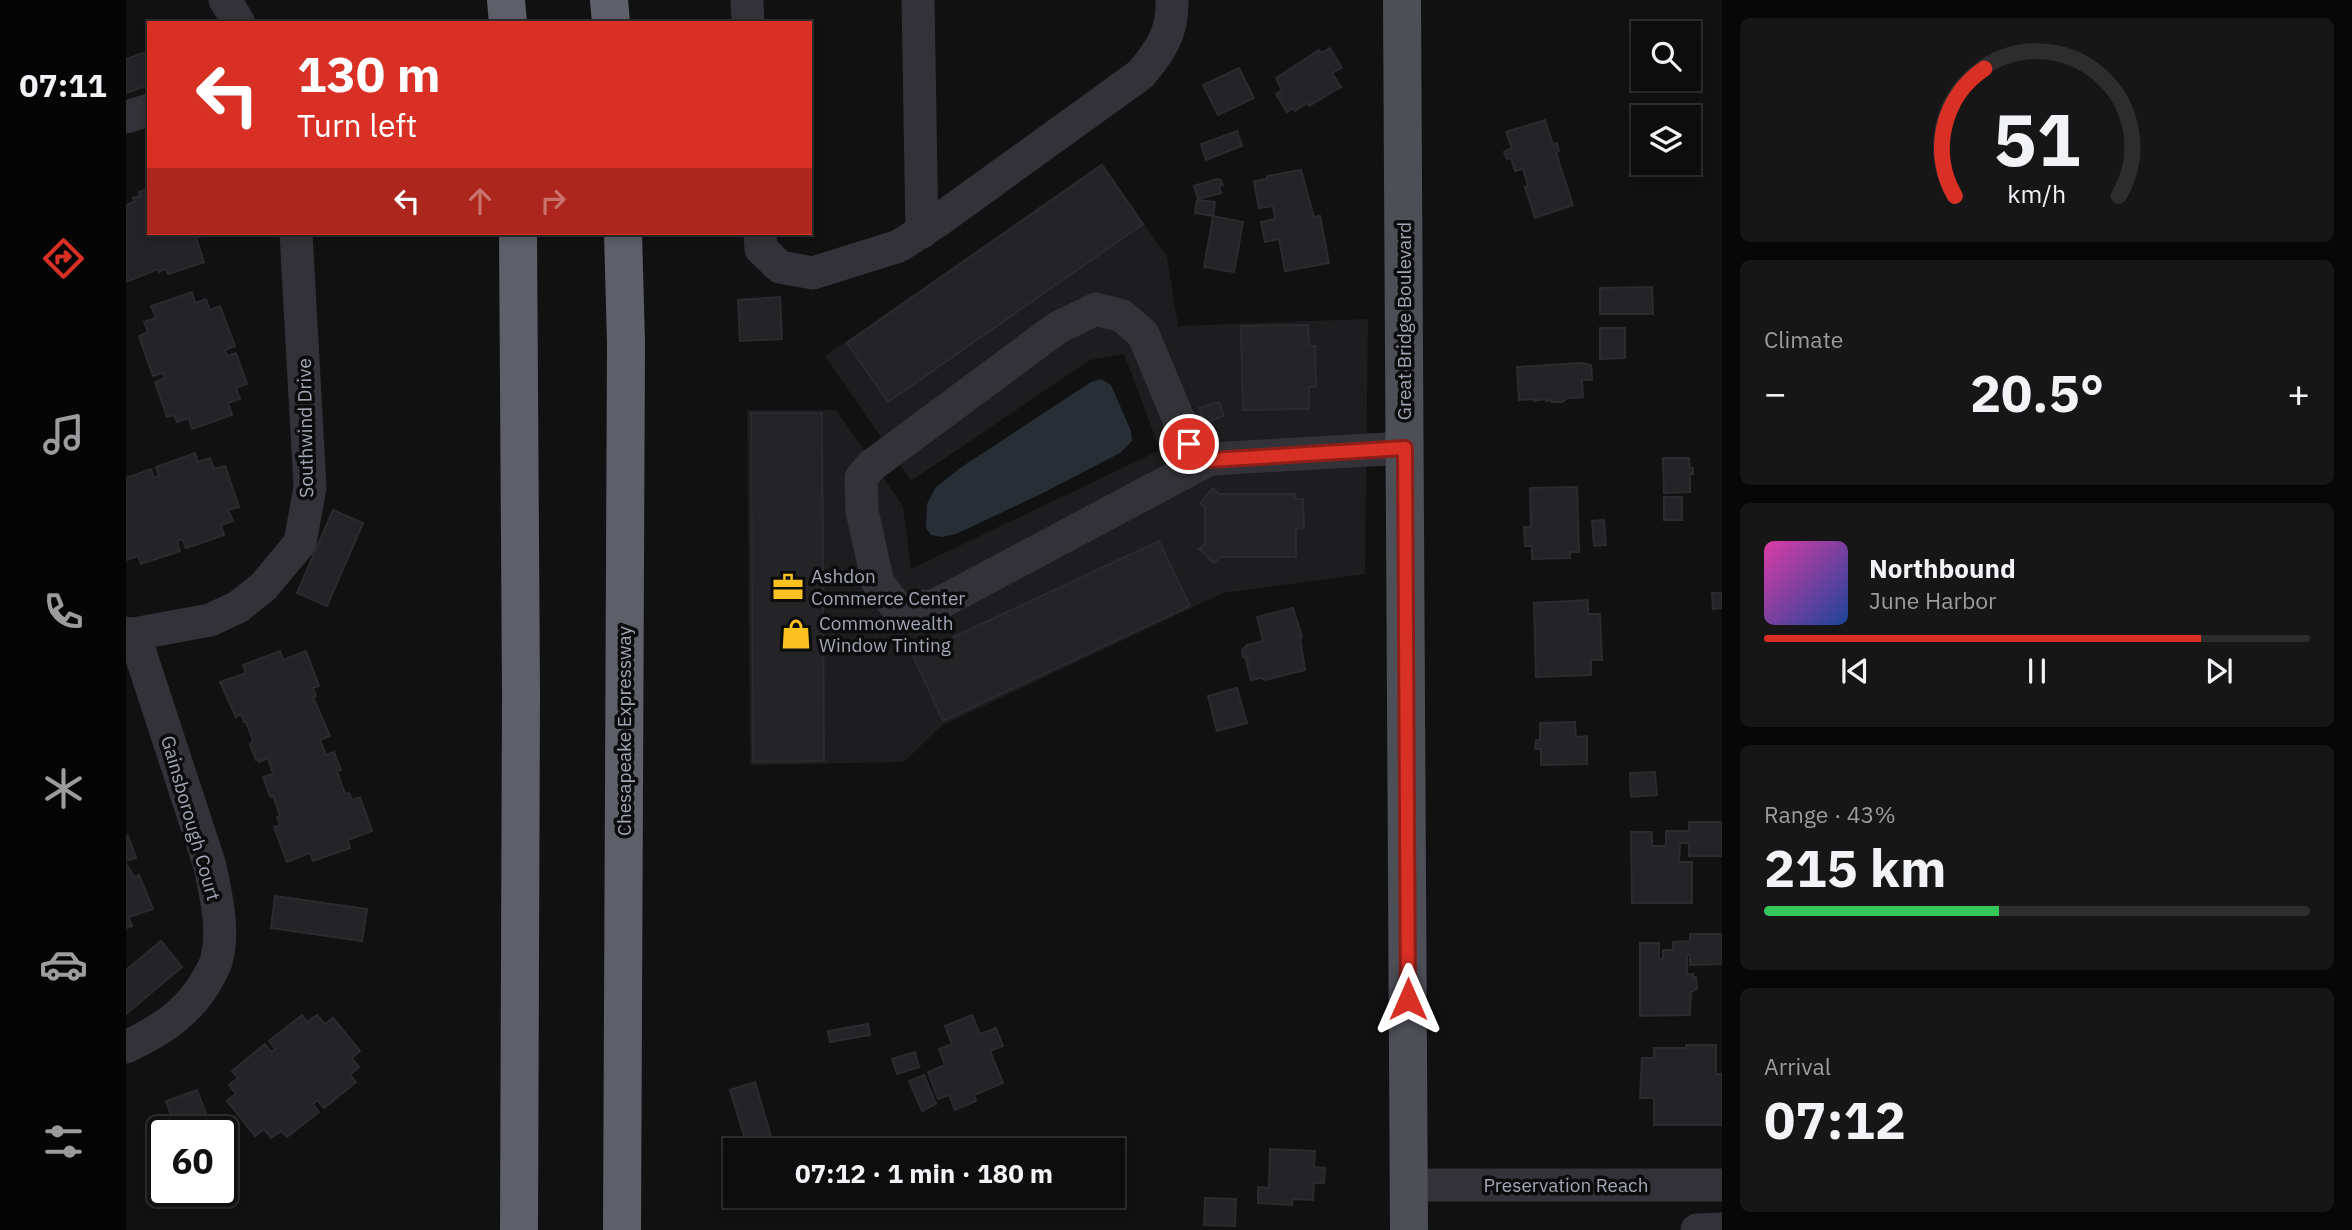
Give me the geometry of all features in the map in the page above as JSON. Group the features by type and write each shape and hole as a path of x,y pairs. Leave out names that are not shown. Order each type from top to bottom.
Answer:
{"highway":[{"path":"506,0 508,21"},
{"path":"609,0 611,21"},
{"path":"518,235 521,693 519,1230"},
{"name":"Chesapeake Expressway","path":"622,1230 626,342 623,235"}],"main road":[{"name":"Great Bridge Boulevard","path":"1402,0 1409,1230"}],"street":[{"path":"225,0 238,21"},
{"path":"747,0 748,21"},
{"path":"918,0 922,232"},
{"path":"760,235 761,249 780,267 813,273 899,246 1141,74 1161,50 1173,16 1172,0"},
{"path":"126,117 147,111"},
{"name":"Southwind Drive","path":"130,634 210,620 238,607 264,586 300,543 310,487 296,235"},
{"path":"1210,460 1189,444 1143,334 1122,316 1096,309 1057,328 871,466 861,478 860,493 878,583 901,610 936,606 1210,460 1405,448"},
{"name":"Gainsborough Court","path":"126,1047 167,1025 200,993 217,960 220,933 216,895 209,866 130,634"},
{"name":"Preservation Reach","path":"1409,1185 1722,1185"},
{"path":"1696,1230 1722,1229"}],"shaded area":[{"path":"1102,163 1167,257 1178,326 1368,319 1365,574 1223,593 941,726 904,762 750,765 747,410 836,410 903,506 911,569 1160,450 1124,354 1090,360 911,481 825,356"},
{"path":"1101,379 1111,385 1131,431 1132,441 1120,453 956,534 942,537 931,535 926,528 927,504 935,488 960,468 1091,382"}],"building":[{"path":"1330,48 1342,68 1332,73 1341,87 1309,106 1307,103 1295,111 1293,108 1287,112 1276,94 1282,90 1276,78 1319,50 1321,53"},
{"path":"147,52 147,86 126,93 126,59"},
{"path":"1239,68 1254,98 1218,115 1203,85"},
{"path":"1545,120 1553,145 1557,143 1559,151 1556,153 1573,205 1535,218 1525,187 1528,186 1523,169 1515,171 1511,158 1507,159 1504,152 1512,148 1506,132"},
{"path":"1237,131 1242,146 1206,160 1201,144"},
{"path":"1102,165 1143,224 888,402 847,343"},
{"path":"1301,170 1314,217 1320,216 1329,263 1285,271 1279,239 1265,242 1261,222 1275,219 1273,206 1259,208 1254,181"},
{"path":"1221,180 1223,185 1219,186 1221,193 1198,199 1194,186"},
{"path":"147,189 147,235 203,235 196,238 204,262 168,274 166,269 159,272 158,269 126,282 126,205 134,202 133,198 140,196 139,192"},
{"path":"1197,200 1215,202 1213,216 1195,213"},
{"path":"1213,216 1243,222 1234,272 1204,267"},
{"path":"1652,287 1653,314 1600,314 1600,288"},
{"path":"192,292 195,303 206,299 210,310 220,306 235,346 225,350 227,356 236,353 247,384 236,388 240,399 228,403 232,415 192,429 189,418 177,422 174,415 167,417 155,382 165,378 163,373 153,376 139,336 148,332 144,322 156,318 151,306"},
{"path":"780,297 782,339 740,341 738,300"},
{"path":"1308,325 1309,346 1315,346 1316,387 1309,387 1309,409 1243,410 1241,326"},
{"path":"1600,328 1625,328 1625,358 1600,359"},
{"path":"1581,363 1591,365 1592,380 1582,380 1583,397 1568,398 1562,402 1546,399 1519,400 1517,367"},
{"path":"1219,402 1224,416 1204,423 1199,408"},
{"name":"Ashdon Commerce Center","path":"751,413 822,413 824,761 753,762"},
{"path":"195,453 198,462 210,458 214,469 225,466 239,507 228,510 233,521 221,525 224,535 186,548 182,539 177,541 180,551 141,564 138,556 126,560 126,478 151,469 154,478 159,476 156,467"},
{"path":"1663,458 1689,458 1690,468 1693,468 1693,474 1690,474 1690,492 1664,493"},
{"path":"1577,487 1579,552 1570,552 1570,558 1532,559 1532,546 1525,546 1524,527 1531,527 1530,488"},
{"path":"1213,488 1219,494 1295,494 1295,499 1303,499 1304,528 1296,529 1296,557 1220,557 1214,563 1199,549 1205,544 1205,508 1200,503"},
{"path":"1664,497 1682,497 1682,520 1664,520"},
{"path":"333,510 363,523 327,606 297,593"},
{"path":"1604,520 1606,545 1594,546 1592,521"},
{"path":"1159,541 1190,606 943,721 913,656"},
{"path":"1712,593 1722,593 1722,608 1713,609"},
{"path":"1588,600 1588,614 1600,614 1602,660 1591,660 1591,675 1536,677 1534,603"},
{"path":"1293,608 1302,637 1305,670 1265,680 1251,680 1246,660 1251,659 1243,657 1242,650 1247,645 1263,641 1257,617"},
{"path":"280,651 283,660 306,651 319,686 313,688 316,696 313,697 330,736 320,740 326,755 334,752 341,770 337,771 345,794 349,793 352,800 360,797 372,831 348,840 350,848 313,861 310,853 287,862 274,827 280,825 277,817 280,815 263,777 273,774 268,758 259,762 259,759 256,760 246,722 241,714 236,717 220,682 246,673 243,665"},
{"path":"1237,688 1247,723 1217,731 1208,696"},
{"path":"1575,722 1576,737 1587,736 1587,764 1541,765 1541,749 1535,749 1536,740 1540,740 1540,723"},
{"path":"1655,772 1657,795 1631,797 1630,773"},
{"path":"1689,822 1722,822 1722,856 1689,856 1689,843 1680,843 1679,862 1692,862 1692,903 1632,903 1631,832 1652,832 1652,846 1666,846 1666,831 1689,831"},
{"path":"128,836 136,858 126,861 126,837"},
{"path":"126,863 134,877 139,875 153,909 129,917 132,926 126,928"},
{"path":"275,896 367,909 362,941 271,928"},
{"path":"1690,934 1722,934 1722,964 1690,965 1690,955 1687,955 1687,974 1696,977 1697,989 1691,992 1690,1015 1640,1016 1640,943 1659,943 1659,960 1663,959 1663,950 1673,950 1673,942 1690,941"},
{"path":"161,941 182,967 126,1014 126,970"},
{"path":"302,1015 307,1022 317,1015 325,1024 333,1018 360,1051 352,1058 359,1067 350,1075 356,1082 324,1108 317,1100 313,1104 319,1112 287,1137 281,1131 271,1138 264,1129 255,1136 227,1101 236,1094 229,1085 238,1078 232,1071 265,1044 271,1052 275,1049 269,1041"},
{"path":"972,1015 980,1034 996,1028 1003,1046 990,1051 1003,1083 974,1095 976,1101 955,1110 949,1095 938,1099 928,1072 945,1065 939,1049 952,1044 945,1026"},
{"path":"868,1024 870,1035 830,1042 828,1031"},
{"path":"1686,1045 1716,1045 1716,1074 1722,1074 1722,1125 1654,1125 1654,1098 1640,1098 1642,1058 1654,1058 1654,1048 1686,1048"},
{"path":"915,1052 919,1067 897,1074 892,1059"},
{"path":"924,1075 936,1104 922,1111 909,1081"},
{"path":"755,1082 771,1138 745,1138 730,1090"},
{"path":"197,1090 207,1116 171,1116 166,1101"},
{"path":"1270,1149 1315,1151 1314,1167 1325,1168 1324,1183 1314,1183 1313,1200 1292,1199 1292,1205 1258,1203 1258,1187 1269,1188"},
{"path":"1205,1198 1236,1199 1235,1226 1204,1225"}],"place":[{"name":"Ashdon Commerce Center","path":"788,587"},
{"name":"Commonwealth Window Tinting","path":"796,634"}],"route":[{"path":"1189,444 1210,460 1405,448 1408,999"}]}
